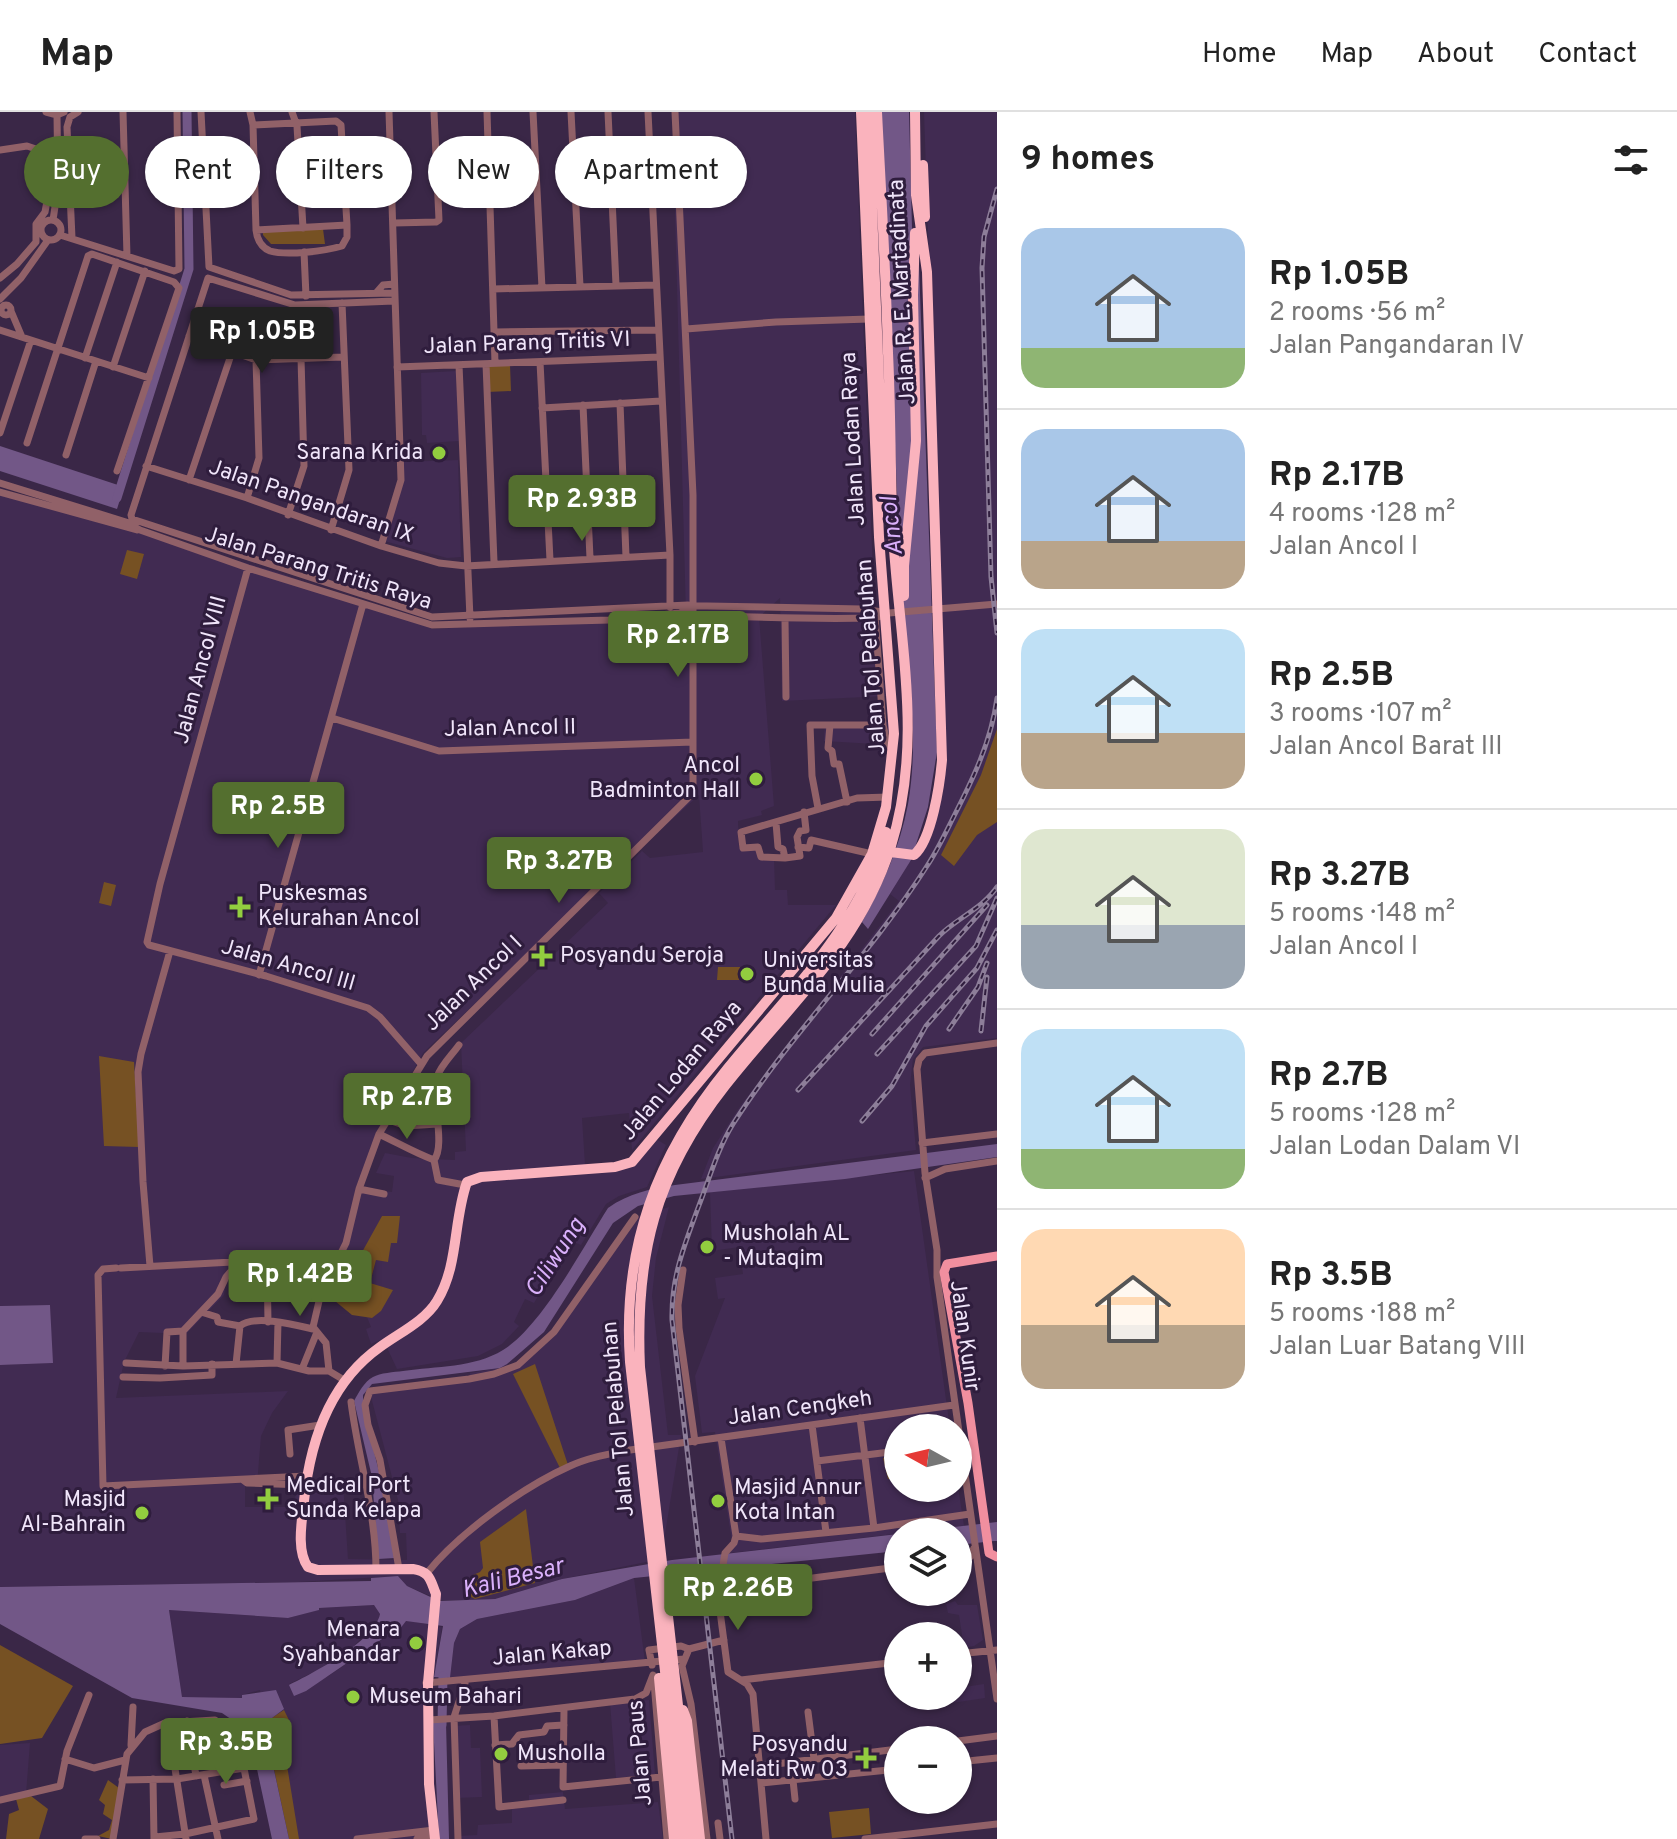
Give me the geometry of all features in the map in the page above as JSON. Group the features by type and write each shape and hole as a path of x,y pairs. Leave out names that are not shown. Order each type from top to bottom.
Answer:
{"highway":[{"name":"Jalan Lodan Raya","path":"465,1185 481,1177 615,1167 632,1162 836,918 875,851 888,797 894,734 881,614 861,112"},
{"name":"Jalan Tol Pelabuhan","path":"684,1839 629,1343 630,1292 644,1219 667,1158 693,1115 728,1068 815,967 860,899 882,848 894,800 900,752 884,540 868,112"},
{"name":"Jalan Tol Pelabuhan","path":"693,1839 640,1367 640,1293 648,1238 671,1172 703,1115 726,1084 830,964 850,934 884,865 898,820 906,780 909,710 893,535 889,355 877,112"},
{"path":"918,112 926,267"},
{"name":"Jalan R. E. Martadinata","path":"875,851 914,855 921,847 942,769 926,267 916,195 918,112"},
{"path":"909,710 910,671 904,579 916,441 913,295 916,195"},
{"path":"873,407 878,596 889,673 898,704"},
{"path":"435,1835 429,1769 428,1683 433,1581 427,1573 417,1569 312,1569 305,1564 302,1555 302,1523 306,1480 320,1425 344,1380 366,1357 424,1316 436,1302 447,1280 465,1185"},
{"path":"656,1600 674,1839"},
{"path":"428,1683 431,1719 429,1769"},
{"path":"677,1698 687,1721 700,1839"}],"main road":[{"name":"Jalan Kunir","path":"995,1558 990,1555 988,1544 944,1267 997,1256"}],"street":[{"path":"46,112 60,114 58,187 53,220"},
{"path":"72,238 67,122 78,112"},
{"path":"123,112 127,256"},
{"path":"26,338 5,310 2,297 27,272 48,240 60,235 174,271 181,266 177,112"},
{"path":"201,112 209,267 291,295 394,293"},
{"path":"250,112 256,230 260,244 271,251 304,252 342,246 347,237 342,127 336,121 253,125"},
{"path":"292,112 297,124 303,228"},
{"path":"297,124 301,112"},
{"path":"381,546 401,486 389,112"},
{"path":"394,223 439,220 434,112"},
{"path":"487,112 495,363"},
{"path":"533,112 542,288"},
{"path":"571,112 580,286"},
{"path":"608,112 616,285"},
{"path":"648,112 670,607"},
{"name":"Jalan Ancol I","path":"324,1257 343,1251 359,1189 379,1134 421,1064 691,797 694,788 693,495 675,112"},
{"path":"0,150 27,146 42,151 47,161 48,196 45,212 36,224 36,242 0,278"},
{"path":"53,220 60,226 60,235"},
{"path":"48,240 42,234 42,226 53,220"},
{"path":"256,230 347,225"},
{"path":"304,252 306,296"},
{"path":"27,443 88,256 92,254 174,282 179,288 117,471"},
{"path":"85,358 117,262"},
{"path":"113,367 145,271"},
{"path":"394,293 342,303 295,305 209,278 131,515 138,526 424,615 470,620 694,605"},
{"path":"493,289 656,285"},
{"path":"331,530 349,470 342,303"},
{"path":"686,329 869,319"},
{"path":"495,332 658,330"},
{"path":"1,332 149,378"},
{"path":"189,336 256,360 343,357"},
{"path":"0,433 26,338"},
{"path":"189,480 232,352"},
{"name":"Jalan Parang Tritis VI","path":"397,367 659,357"},
{"path":"288,515 304,466 301,358"},
{"path":"247,498 259,458 256,360"},
{"path":"66,455 96,361"},
{"path":"540,362 550,560"},
{"path":"486,364 494,562"},
{"path":"459,365 470,620"},
{"path":"542,408 661,401"},
{"path":"620,403 626,557"},
{"path":"583,405 590,558"},
{"name":"Jalan Pangandaran IX","path":"146,466 247,498 331,530 439,563 466,566 494,562 670,555"},
{"name":"Jalan Parang Tritis Raya","path":"0,483 138,526 248,568 432,625 470,620 610,620 680,613 785,618 881,614"},
{"name":"Jalan Parang Tritis Raya","path":"0,492 124,528 138,526"},
{"name":"Jalan Ancol VIII","path":"170,951 149,945 147,938 248,568"},
{"path":"259,975 363,604"},
{"path":"881,614 997,604"},
{"name":"Jalan Parang Tritis Raya","path":"680,613 694,605 881,614"},
{"path":"707,606 707,615"},
{"name":"Jalan Lodan Raya","path":"881,614 883,725 892,763"},
{"path":"785,618 786,697"},
{"name":"Jalan Ancol II","path":"332,718 439,751 693,742"},
{"path":"830,725 828,748 832,751 834,764 839,764 842,770 847,802"},
{"path":"818,808 812,776 809,727 883,725"},
{"path":"804,812 806,830 800,831 797,836 800,856 761,857 758,847 742,847 742,832 776,823 804,812 818,808 869,796 888,797"},
{"path":"776,823 778,847 783,849 785,858"},
{"path":"798,847 809,848 811,840 875,851"},
{"path":"150,1266 143,1192 138,1072 170,951"},
{"name":"Jalan Ancol III","path":"170,951 368,1008 380,1017 421,1064"},
{"name":"Jalan Kunir","path":"972,1518 928,1201 917,1069 921,1056 930,1052 997,1043"},
{"path":"459,1045 437,1077 435,1113 439,1152 434,1160 438,1180 465,1185"},
{"path":"392,1111 411,1116 435,1113"},
{"path":"386,1119 406,1126 437,1124"},
{"path":"379,1134 434,1160"},
{"path":"922,1146 997,1134"},
{"path":"925,1175 997,1161"},
{"path":"359,1189 384,1194"},
{"name":"Jalan Kunir","path":"928,1201 934,1274 955,1414"},
{"path":"398,1569 380,1460 368,1425 365,1405 370,1391 469,1379 518,1365 554,1332 635,1217"},
{"path":"302,1369 315,1330 324,1257 103,1269 98,1275 103,1486 306,1480"},
{"path":"301,1301 304,1258"},
{"path":"267,1260 268,1322"},
{"path":"165,1366 167,1332 183,1331 201,1312 222,1289 232,1270 232,1261"},
{"path":"683,1270 678,1305 695,1442"},
{"path":"201,1312 217,1317 218,1322 240,1326"},
{"path":"236,1364 240,1326 245,1322 278,1322 315,1330 326,1343 329,1371"},
{"path":"277,1363 278,1322"},
{"path":"183,1331 183,1366"},
{"path":"126,1363 183,1366 277,1363 329,1371 344,1380"},
{"path":"123,1377 212,1375 212,1364"},
{"path":"351,1402 370,1502 377,1570"},
{"name":"Jalan Cengkeh","path":"427,1573 443,1553 500,1509 538,1482 569,1466 630,1450 954,1405"},
{"path":"860,1418 874,1528"},
{"path":"290,1454 288,1430 320,1425"},
{"path":"812,1425 826,1532"},
{"path":"721,1438 736,1536 725,1553 720,1590 724,1640 728,1672 747,1684 753,1694 762,1765 766,1839"},
{"path":"817,1461 884,1453"},
{"path":"972,1520 993,1650 997,1699"},
{"path":"736,1536 761,1539 884,1527"},
{"path":"972,1553 975,1546"},
{"path":"978,1572 983,1561 995,1558"},
{"path":"972,1564 978,1572"},
{"path":"720,1590 884,1569"},
{"path":"431,1719 494,1716 635,1699 646,1693 652,1670 649,1650 681,1646 689,1649 724,1640"},
{"path":"689,1649 683,1663 707,1839"},
{"path":"972,1652 993,1650"},
{"name":"Jalan Kakap","path":"428,1683 652,1670 683,1663"},
{"path":"739,1680 884,1664"},
{"name":"Jalan Paus","path":"652,1670 667,1839"},
{"path":"458,1839 451,1717 466,1680"},
{"path":"0,1800 59,1788 65,1759 89,1695"},
{"path":"131,1747 133,1707"},
{"path":"564,1709 563,1787 661,1777"},
{"path":"808,1712 814,1759"},
{"path":"494,1716 499,1807 563,1800"},
{"path":"113,1839 125,1760 131,1747 152,1727 165,1723 215,1720 238,1738 254,1819 186,1836 154,1838 153,1779"},
{"path":"187,1721 218,1839"},
{"path":"495,1745 512,1744 519,1735 544,1732 546,1726 564,1725"},
{"path":"972,1739 997,1736"},
{"path":"776,1764 884,1751"},
{"path":"173,1756 186,1836"},
{"path":"972,1761 997,1758"},
{"path":"65,1759 90,1768 125,1760"},
{"path":"521,1766 563,1765"},
{"path":"122,1780 177,1779 244,1768"},
{"path":"761,1783 884,1770"},
{"path":"793,1780 795,1799"},
{"path":"224,1785 247,1781"},
{"path":"718,1823 720,1839"},
{"path":"865,1839 997,1824"},
{"path":"357,1839 435,1835"},
{"path":"417,1839 435,1835"},
{"path":"85,1839 97,1839"}],"shaded area":[{"path":"675,112 855,112 874,598 886,696 782,701 780,598 759,617 774,806 761,811 762,815 738,821 739,848 756,847 758,858 774,857 775,890 787,890 788,905 836,905 632,1150 629,1113 582,1118 585,1165 547,1167 585,1173 627,1169 656,1139 666,1145 647,1187 619,1196 606,1204 581,1245 571,1241 534,1303 525,1299 514,1322 519,1326 502,1344 478,1356 397,1369 383,1339 371,1344 366,1329 371,1327 367,1317 372,1318 392,1291 370,1283 376,1260 391,1243 400,1217 382,1216 365,1251 229,1260 224,1295 186,1334 139,1332 124,1362 116,1398 288,1391 272,1413 261,1436 257,1485 245,1486 245,1507 294,1507 297,1484 343,1483 348,1559 407,1560 406,1533 400,1533 398,1500 370,1393 470,1380 470,1373 507,1364 510,1369 553,1336 637,1217 669,1207 656,1258 652,1296 668,1435 681,1435 661,1559 562,1579 495,1599 472,1600 440,1600 407,1586 398,1576 299,1582 0,1587 0,1365 52,1363 50,1305 0,1306 0,491 283,574 433,629 686,615 675,208 747,208 747,136 673,136","holes":["699,795 703,852 650,858 642,851 599,893 608,903 461,1043 466,1151 455,1152 455,1160 385,1153 376,1173 394,1176 392,1192 362,1188 370,1148 423,1053"]},
{"path":"881,112 909,112 912,228 919,266 937,752 928,807 911,860 868,929 862,922 890,865 905,820 913,748 901,580"},
{"path":"924,112 997,112 997,1038 923,1047 913,1059 910,1085 916,1150 701,1179 713,1148 741,1105 899,901 890,894 909,862 921,855 941,796 946,769"},
{"path":"323,229 325,244 271,244 263,235 263,230"},
{"path":"486,365 510,365 511,391 487,392"},
{"path":"456,371 459,441 427,443 426,435 422,435 421,373"},
{"path":"0,446 124,487 117,509 0,471"},
{"path":"458,460 461,557 447,558 384,541 403,462"},
{"path":"127,550 144,554 137,579 120,574"},
{"path":"825,722 891,722 892,745 824,741"},
{"path":"997,729 997,822 977,835 954,866 941,855 981,775"},
{"path":"104,882 116,885 111,906 99,903"},
{"path":"718,967 740,967 739,980 717,980"},
{"path":"99,1056 134,1062 139,1147 104,1146"},
{"path":"997,1144 997,1157 845,1179 674,1196 638,1206 613,1223 544,1332 507,1364 500,1368 372,1384 363,1395 363,1407 384,1492 395,1558 378,1559 372,1477 354,1401 364,1384 391,1372 467,1363 503,1350 518,1339 547,1305 608,1208 640,1192 675,1185"},
{"path":"914,1171 948,1414 884,1414 884,1502 960,1502 963,1518 884,1518 884,1535 730,1553 732,1542 715,1432 702,1433 695,1376 725,1298 718,1299 715,1278 743,1274 739,1247 712,1251 710,1192"},
{"path":"382,1216 400,1216 397,1243 391,1243 388,1262 376,1260 370,1283 393,1290 381,1311 372,1318 352,1315 335,1301"},
{"path":"50,1305 53,1363 0,1365 0,1306"},
{"path":"535,1364 568,1465 560,1468 513,1374"},
{"path":"526,1509 535,1583 475,1599 471,1597 473,1575 483,1568 480,1542"},
{"path":"997,1522 997,1541 972,1544 972,1525"},
{"path":"884,1536 884,1552 634,1578 575,1600 477,1619 460,1629 454,1643 450,1678 434,1677 443,1626 406,1621 396,1634 388,1635 294,1696 289,1685 341,1656 367,1635 380,1614 374,1605 319,1608 288,1618 169,1610 182,1697 242,1698 242,1695 276,1690 284,1709 264,1724 289,1839 272,1839 252,1746 238,1724 222,1713 132,1698 0,1624 0,1587 371,1581 371,1578 398,1576 407,1586 439,1601 495,1599 562,1579 672,1560"},
{"path":"634,1578 645,1662 450,1678 454,1643 460,1629 477,1619 575,1600"},
{"path":"374,1605 380,1614 378,1620 354,1646 324,1667 289,1684 327,1677 389,1635 396,1634 405,1620 442,1627 431,1696 438,1839 289,1839 260,1690 242,1695 242,1698 182,1697 169,1610 288,1618 319,1608"},
{"path":"977,1605 983,1640 972,1646 972,1622 960,1622 959,1615 948,1613 946,1606"},
{"path":"0,1645 73,1686 42,1738 0,1744"},
{"path":"984,1684 985,1698 972,1700 972,1686"},
{"path":"649,1700 655,1774 616,1778 610,1703"},
{"path":"284,1710 289,1720 276,1731 275,1742 276,1747 284,1747 299,1839 289,1839 264,1723"},
{"path":"433,1723 446,1723 449,1839 439,1839"},
{"path":"470,1725 471,1748 480,1748 482,1797 455,1798 452,1726"},
{"path":"30,1743 26,1794 0,1798 0,1745"},
{"path":"108,1780 119,1788 112,1839 98,1836 109,1830 112,1820 103,1814 105,1805 99,1800"},
{"path":"563,1792 565,1809 658,1802 663,1839 458,1839 458,1836 477,1835 478,1825 512,1823 512,1809 529,1807 529,1795"},
{"path":"31,1796 48,1809 39,1839 6,1839 9,1814 19,1810 16,1799"},
{"path":"869,1808 871,1834 832,1838 829,1812"}],"waterway":[{"path":"117,498 189,269 187,112"},
{"path":"442,1725 443,1676"}],"tunnel":[{"path":"764,1765 776,1764"}],"railway":[{"path":"997,189 984,237 982,268 991,577 997,633"},
{"path":"732,1839 672,1320 679,1262 714,1165 733,1124 931,860 980,760 997,698"},
{"path":"798,1090 939,936 985,901 997,887"},
{"path":"877,1054 976,946 997,898"},
{"path":"872,1034 987,905"},
{"path":"862,1121 892,1086 926,1026 977,968 997,930"},
{"path":"949,1029 978,987 987,963"},
{"path":"981,1031 987,977"}],"place":[{"name":"Sarana Krida","path":"439,453"},
{"name":"Ancol Badminton Hall","path":"756,779"},
{"name":"Puskesmas Kelurahan Ancol","path":"240,907"},
{"name":"Posyandu Seroja","path":"542,956"},
{"name":"Universitas Bunda Mulia","path":"747,974"},
{"name":"Musholah AL - Mutaqim","path":"707,1247"},
{"name":"Medical Port Sunda Kelapa","path":"268,1499"},
{"name":"Masjid Annur Kota Intan","path":"718,1501"},
{"name":"Masjid Al-Bahrain","path":"142,1513"},
{"name":"Menara Syahbandar","path":"416,1643"},
{"name":"Museum Bahari","path":"353,1697"},
{"name":"Musholla","path":"501,1754"},
{"name":"Posyandu Melati Rw 03","path":"866,1758"}],"water label":[{"name":"Ancol","path":"893,526"},
{"name":"Ciliwung","path":"556,1258"},
{"name":"Kali Besar","path":"513,1579"}]}
